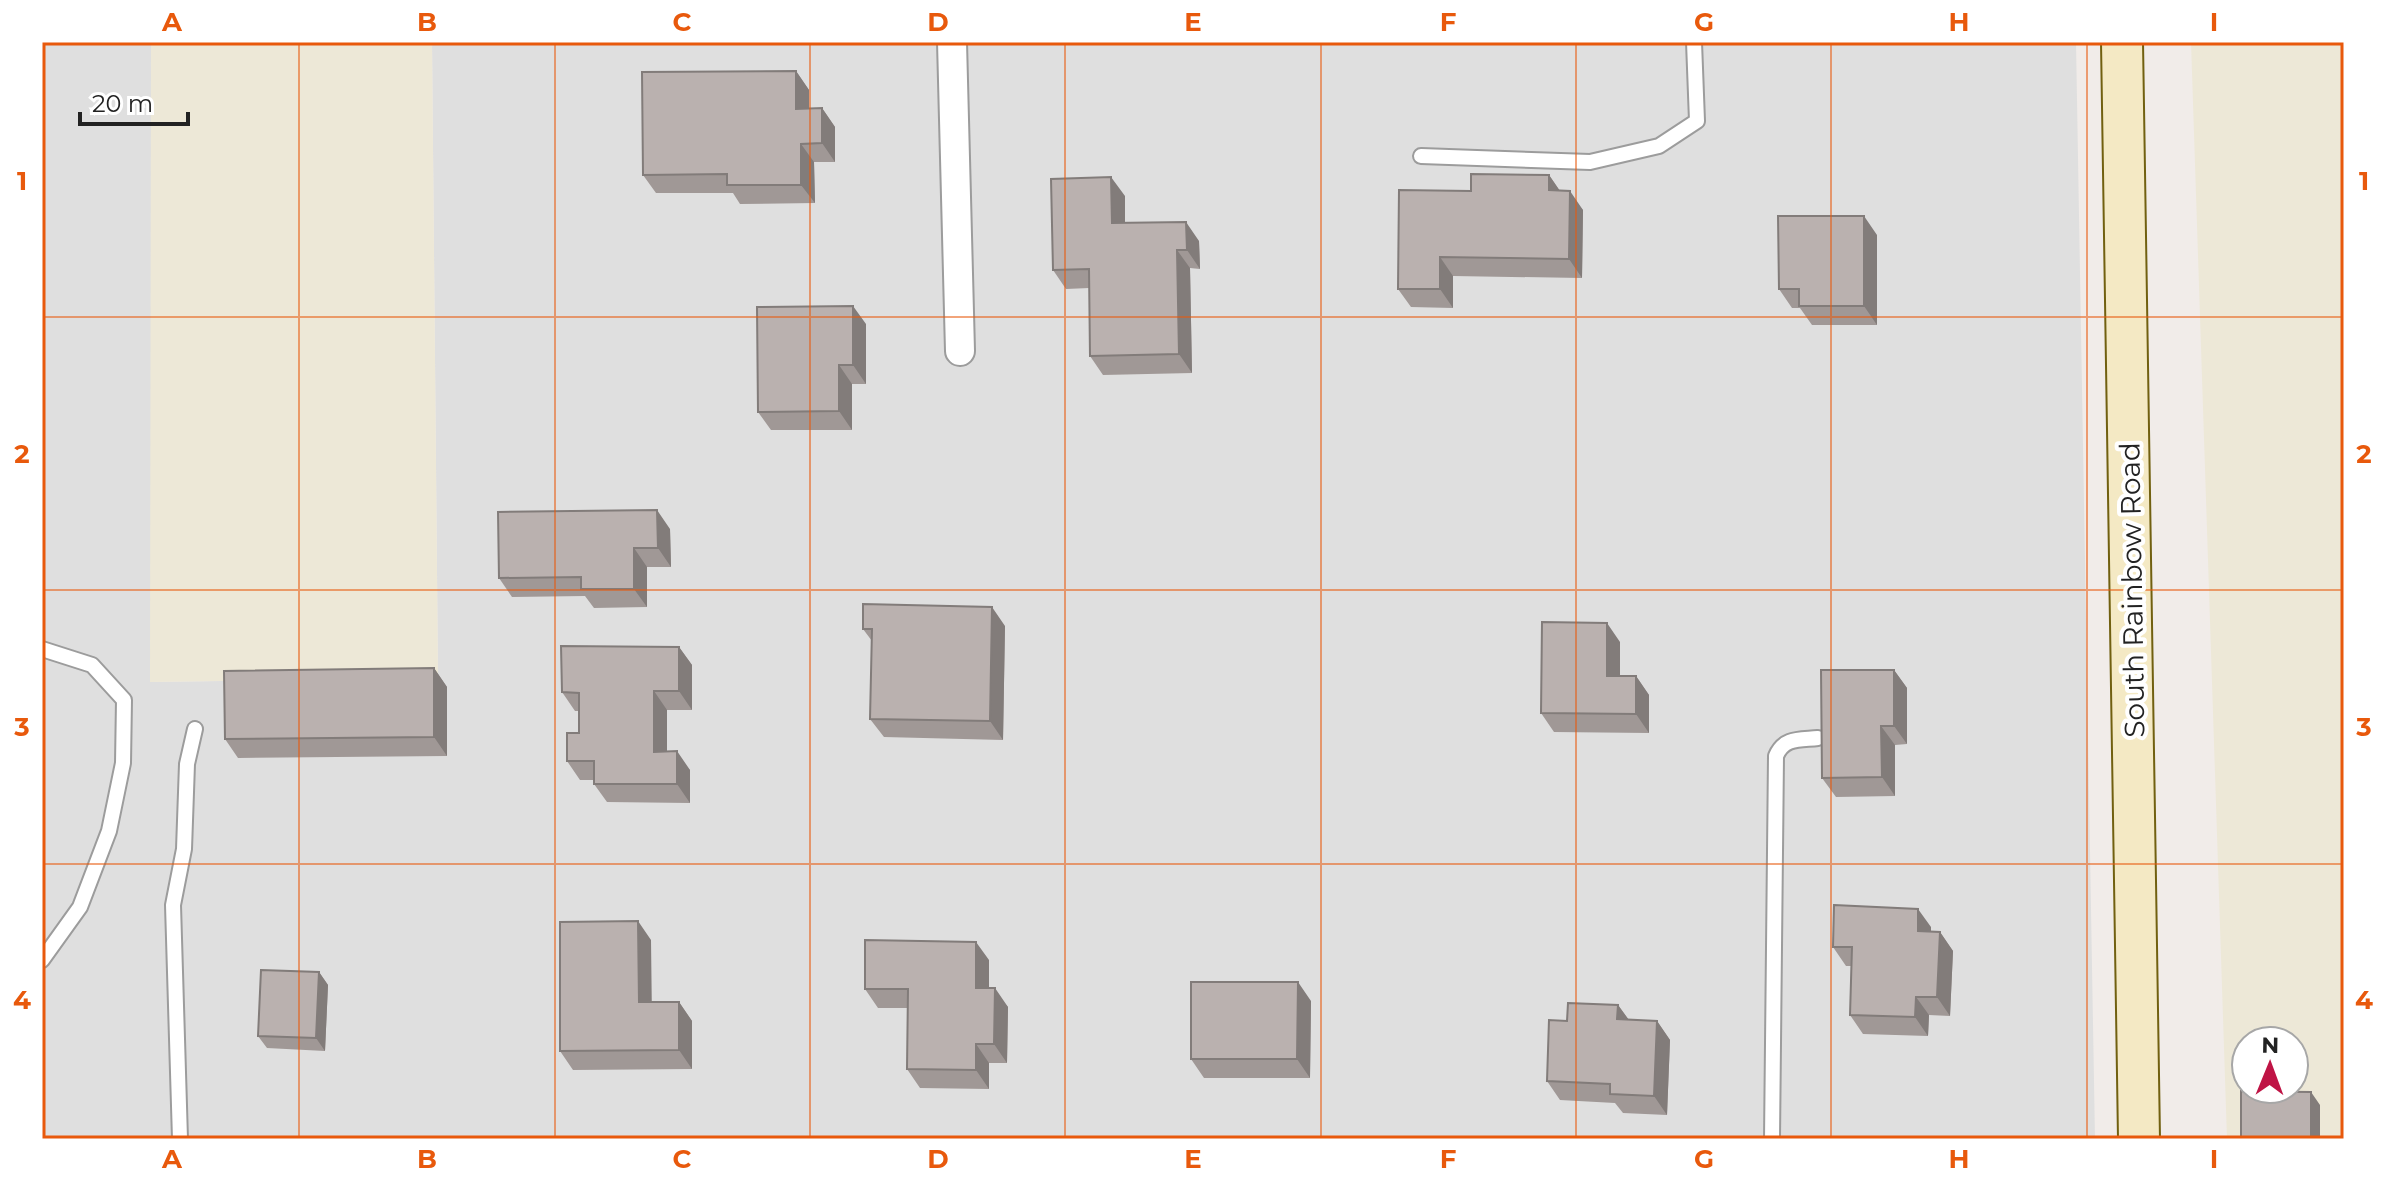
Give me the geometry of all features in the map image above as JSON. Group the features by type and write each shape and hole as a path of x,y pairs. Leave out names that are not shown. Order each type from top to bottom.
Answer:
{"main road":[{"name":"South Rainbow Road","path":"2122,42 2139,1139"}],"street":[{"path":"952,42 960,351"}],"lane":[{"path":"1421,156 1590,162 1659,146 1697,121 1694,42"},
{"path":"42,649 92,665 124,700 123,763 109,831 80,907 42,960"},
{"path":"180,1139 173,905 184,849 187,764 195,729"},
{"path":"1772,1139 1776,756 1780,745 1789,741 1818,738"}],"shaded area":[{"path":"42,42 151,42 151,682 438,678 432,42 2076,42 2095,1139 42,1139"},
{"path":"151,42 432,42 438,678 150,682"},
{"path":"2191,42 2344,42 2344,1139 2227,1139"}],"building":[{"path":"796,71 796,109 822,108 822,143 801,144 801,185 727,185 727,174 643,175 642,72"},
{"path":"1471,174 1549,175 1549,190 1570,191 1569,259 1440,257 1440,289 1398,289 1399,190 1471,191"},
{"path":"1111,177 1112,223 1186,222 1187,250 1177,250 1179,354 1090,356 1089,269 1053,270 1051,179"},
{"path":"1778,216 1864,216 1864,306 1799,306 1799,289 1779,289"},
{"path":"853,306 853,365 839,365 839,411 758,412 757,307"},
{"path":"657,510 658,548 634,548 634,589 581,589 581,577 499,578 498,512"},
{"path":"863,604 992,607 990,721 870,719 872,629 863,629"},
{"path":"1542,622 1607,623 1607,676 1636,676 1636,714 1541,713"},
{"path":"561,646 679,647 679,691 654,691 654,752 677,751 677,784 594,784 594,761 567,761 567,733 579,733 579,693 562,692"},
{"path":"434,668 434,737 225,739 224,671"},
{"path":"1821,670 1894,670 1894,726 1881,726 1882,777 1822,778"},
{"path":"1834,905 1918,909 1918,931 1940,932 1937,997 1916,997 1915,1017 1850,1015 1852,947 1833,947"},
{"path":"638,921 639,1002 679,1002 679,1050 560,1051 560,922"},
{"path":"865,940 976,942 976,988 995,988 994,1044 976,1044 976,1070 907,1069 908,989 865,989"},
{"path":"261,970 319,972 316,1038 258,1036"},
{"path":"1191,982 1298,982 1297,1059 1191,1059"},
{"path":"1568,1003 1618,1005 1617,1019 1657,1021 1654,1096 1610,1094 1610,1084 1547,1081 1549,1020 1567,1021"},
{"path":"2311,1092 2311,1139 2241,1139 2241,1105 2310,1105"}]}
